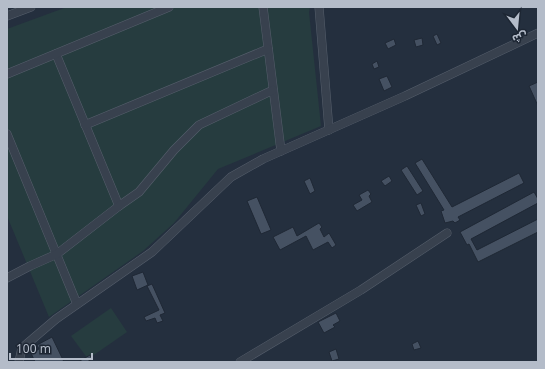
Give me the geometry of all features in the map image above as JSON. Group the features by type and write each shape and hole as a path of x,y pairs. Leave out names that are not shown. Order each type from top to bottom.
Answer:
{"street":[{"path":"7,16 31,7"},
{"path":"7,74 169,7"},
{"path":"263,7 281,151"},
{"path":"319,7 329,130"},
{"path":"19,362 22,348 56,319 152,252 231,177 263,159 538,34"},
{"path":"85,124 268,49"},
{"path":"56,54 119,206"},
{"path":"7,278 57,254 139,192 174,150 199,125 273,90"},
{"path":"7,134 77,304"},
{"path":"240,362 361,290 447,233"}],"green space":[{"path":"67,7 310,7 309,12 321,126 218,169 174,223 143,251 49,317 7,216 7,29"},
{"path":"111,308 127,332 88,359 71,336"}],"building":[{"path":"437,34 441,43 437,45 433,36"},
{"path":"422,38 423,45 416,47 414,40"},
{"path":"394,39 396,45 388,49 385,43"},
{"path":"377,61 379,67 374,69 372,64"},
{"path":"387,76 392,87 384,91 379,79"},
{"path":"538,82 538,106 529,86"},
{"path":"422,159 452,207 519,173 524,183 458,217 460,220 455,223 453,221 445,223 441,211 444,210 415,163"},
{"path":"407,166 423,191 417,195 401,170"},
{"path":"389,176 392,181 385,186 381,181"},
{"path":"310,178 315,191 310,194 304,181"},
{"path":"368,190 371,194 369,196 372,202 357,211 353,205 362,200 359,195"},
{"path":"534,192 538,199 538,203 471,239 477,250 538,219 538,232 478,262 469,244 467,245 460,232"},
{"path":"257,197 271,230 261,234 247,201"},
{"path":"421,203 425,214 421,216 416,205"},
{"path":"319,223 322,227 320,229 324,237 329,233 336,245 332,248 328,242 313,250 306,236 280,250 273,237 293,227 297,236"},
{"path":"143,272 148,285 137,290 132,276"},
{"path":"152,284 165,313 160,315 163,321 157,323 155,318 146,321 144,317 159,310 147,286"},
{"path":"336,313 340,321 333,325 335,327 324,333 318,322"},
{"path":"52,337 64,362 35,362 31,353 39,349 37,345"},
{"path":"418,341 421,348 414,350 412,344"},
{"path":"336,349 339,359 332,361 329,352"},
{"path":"90,355 92,359 87,362 78,362"}]}
